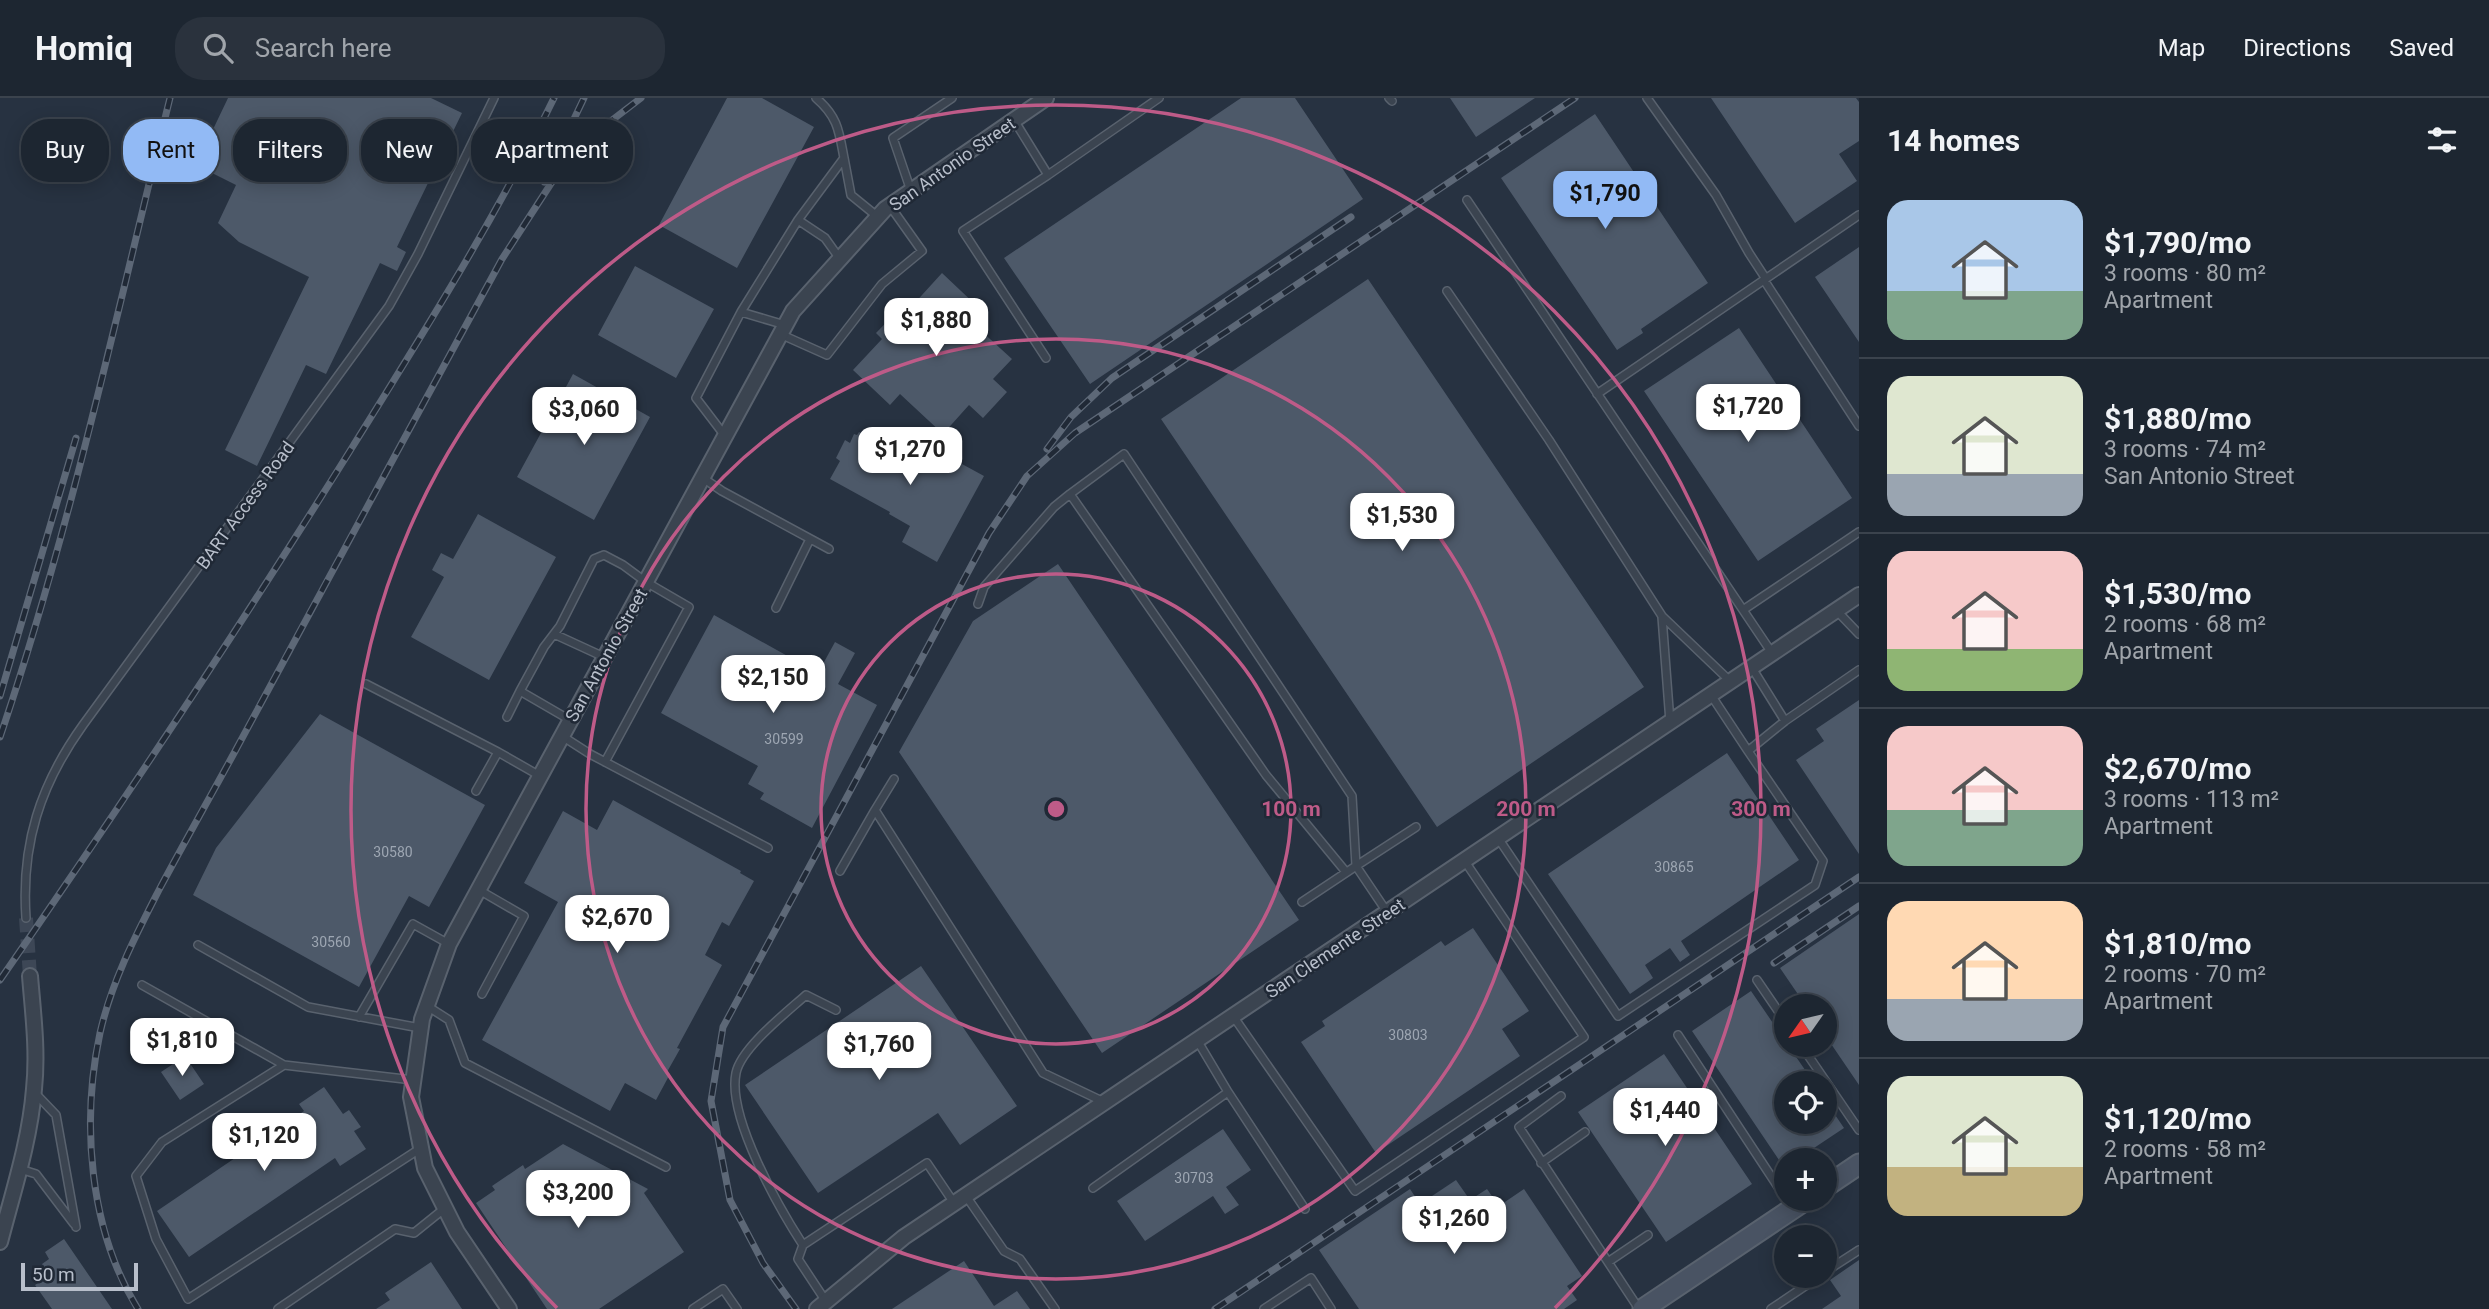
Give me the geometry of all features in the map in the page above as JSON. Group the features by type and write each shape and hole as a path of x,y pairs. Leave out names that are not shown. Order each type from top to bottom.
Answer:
{"street":[{"name":"San Antonio Street","path":"509,1309 457,1231 425,1168 411,1097 421,1028 449,944 793,311 890,205 1046,98"},
{"name":"San Clemente Street","path":"822,1306 904,1237 1859,595"},
{"path":"0,1241 19,1168 34,1092 35,1047 30,976"},
{"path":"1837,1179 1859,1164"},
{"path":"1641,1309 1789,1211"}],"lane":[{"name":"BART Access Road","path":"26,918 25,879 32,828 40,802 60,762 92,714 383,316 410,270 494,98"},
{"path":"816,98 830,110 839,130 851,195 878,217"},
{"path":"911,191 893,138 952,98"},
{"path":"1046,358 963,231 1159,98"},
{"path":"1647,98 1716,195 1765,279 1859,426"},
{"path":"1014,120 1048,175"},
{"path":"725,436 696,398 741,312 799,220 844,158"},
{"path":"1467,200 1772,654"},
{"path":"741,312 783,330 827,355 882,284 922,251 890,205"},
{"path":"1597,394 1859,215"},
{"path":"799,220 825,238 840,259"},
{"path":"1447,290 1549,440 1662,616 1731,681"},
{"path":"978,604 984,587 1054,508 1124,454 1352,796 1356,866 1387,913"},
{"path":"703,477 722,491 829,548"},
{"path":"1070,494 1266,775 1346,872"},
{"path":"1743,610 1859,532"},
{"path":"776,608 810,539"},
{"path":"507,717 594,559 604,555 689,607 605,762"},
{"path":"1836,610 1859,634"},
{"path":"1662,616 1670,722"},
{"path":"554,634 604,657"},
{"path":"1752,667 1785,721"},
{"path":"1748,751 1785,721 1859,670"},
{"path":"366,684 540,776"},
{"path":"520,691 570,720"},
{"path":"1498,838 1618,1016 1815,885 1823,861 1711,695"},
{"path":"562,736 605,762 768,848"},
{"path":"476,791 498,752"},
{"path":"840,871 894,779"},
{"path":"875,810 1043,1073 1105,1102"},
{"path":"1301,902 1416,827"},
{"path":"1233,1016 1355,1191 1584,1037 1464,860"},
{"path":"478,890 524,916 482,994"},
{"path":"359,1017 414,924 449,944"},
{"path":"198,945 308,1007 421,1028"},
{"path":"1757,980 1774,1005"},
{"path":"142,985 284,1065 413,1080"},
{"path":"803,1245 784,1216 749,1144 737,1109 736,1073 750,1047 806,995 836,1010"},
{"path":"427,1006 449,1020 465,1063 666,1167"},
{"path":"1678,1035 1774,1168"},
{"path":"1197,1040 1305,1209"},
{"path":"1809,1057 1859,1130"},
{"path":"284,1065 162,1142 136,1176 156,1239 188,1299 421,1148"},
{"path":"19,1168 36,1174 76,1227 56,1115 34,1092"},
{"path":"1093,1188 1228,1092"},
{"path":"1561,1097 1519,1127 1641,1309"},
{"path":"1541,1163 1585,1132"},
{"path":"822,1306 798,1259 803,1245 927,1163 1004,1251 1020,1259 1055,1309"},
{"path":"278,1309 395,1229 414,1233 445,1208"},
{"path":"1608,1262 1648,1235"},
{"path":"1837,1264 1859,1250"},
{"path":"1264,1309 1311,1279 1331,1309"},
{"path":"1771,1309 1802,1288"},
{"path":"693,1309 723,1289 737,1309"}],"building":[{"path":"228,98 431,98 462,113 457,123 457,119 361,119 361,182 429,182 397,247 406,252 397,271 380,263 326,374 306,365 257,466 225,450 309,277 239,242 218,223 236,185 219,176 218,119"},
{"path":"727,98 762,98 814,127 737,268 659,225"},
{"path":"1241,98 1295,98 1363,199 1090,384 1004,258"},
{"path":"1450,98 1535,98 1476,137"},
{"path":"1711,98 1856,98 1859,102 1859,141 1839,154 1857,181 1795,223"},
{"path":"1595,114 1708,283 1641,329 1643,333 1617,350 1501,178"},
{"path":"1859,247 1859,342 1815,277"},
{"path":"635,266 714,309 676,378 598,335"},
{"path":"942,273 979,308 968,319 1012,359 993,379 1007,392 983,418 969,405 943,434 900,394 890,405 853,370 882,339 876,333 907,301 912,306"},
{"path":"1368,279 1644,687 1437,827 1161,419"},
{"path":"1739,328 1852,498 1758,561 1644,391"},
{"path":"573,374 650,417 594,520 517,477"},
{"path":"859,432 895,452 905,433 984,476 937,562 902,542 910,526 830,479 840,461 836,458 845,440 850,443 854,434"},
{"path":"478,514 556,557 489,680 411,637 444,577 432,570 441,553 453,559"},
{"path":"1058,564 1299,920 1102,1053 899,752 973,621"},
{"path":"714,615 818,673 835,642 855,653 838,684 877,705 812,828 760,799 764,793 748,784 758,766 661,713"},
{"path":"1859,700 1859,854 1796,760 1824,741 1816,729"},
{"path":"320,714 485,805 429,907 409,896 359,987 193,895 216,848"},
{"path":"1727,753 1799,860 1681,941 1690,955 1680,962 1670,948 1645,965 1653,978 1630,994 1548,874"},
{"path":"613,800 741,871 740,873 754,881 729,926 722,922 705,955 722,965 677,1048 680,1049 667,1072 670,1074 656,1100 625,1083 610,1111 482,1040 558,902 524,883 563,811 597,830"},
{"path":"1859,914 1859,1085 1838,1054 1838,994 1798,994 1780,968"},
{"path":"1473,928 1529,1011 1502,1029 1520,1056 1376,1153 1301,1042 1325,1026 1322,1021 1441,941 1445,946"},
{"path":"921,966 1017,1106 960,1145 938,1113 818,1193 745,1085"},
{"path":"1751,991 1774,1025 1774,1057 1796,1057 1806,1071 1774,1071 1774,1134 1835,1134 1814,1148 1774,1148 1774,1153 1692,1031"},
{"path":"1664,1054 1752,1184 1666,1242 1578,1112"},
{"path":"185,1056 204,1084 180,1100 161,1072"},
{"path":"324,1087 343,1114 349,1110 361,1127 354,1131 366,1149 340,1166 335,1158 189,1257 157,1211 304,1111 299,1104"},
{"path":"1837,1118 1844,1128 1837,1133"},
{"path":"1223,1129 1251,1170 1226,1187 1239,1205 1225,1214 1213,1196 1145,1241 1117,1201"},
{"path":"563,1144 648,1189 644,1193 684,1252 599,1309 547,1309 476,1203 495,1190 492,1186 523,1165 525,1169"},
{"path":"1456,1180 1470,1200 1487,1189 1499,1206 1524,1189 1582,1276 1567,1286 1577,1300 1564,1309 1359,1309 1319,1250 1410,1189 1420,1204"},
{"path":"64,1239 112,1309 52,1309 35,1285 44,1279 40,1272 45,1268 42,1264 49,1259 45,1252"},
{"path":"1859,1260 1859,1309 1822,1309 1841,1296 1836,1288 1837,1275"},
{"path":"964,1261 994,1306 1017,1291 1030,1309 892,1309"},
{"path":"431,1262 462,1309 376,1309 390,1300 385,1293"}],"tunnel":[{"path":"26,918 30,976"}],"railway":[{"path":"0,737 26,658 71,499 170,98"},
{"path":"0,980 180,715 353,446 483,231 554,98"},
{"path":"574,119 584,98"},
{"path":"138,1309 122,1278 99,1210 91,1139 94,1067 105,1013 118,976 160,888 502,259 552,182 590,137 641,98"},
{"path":"796,1309 763,1263 730,1200 711,1101 723,1027 989,533 1027,476 1075,433 1575,98"},
{"path":"1047,449 1071,417 1112,378 1351,217"},
{"path":"0,696 76,438"},
{"path":"1215,1309 1859,877"},
{"path":"1774,963 1859,906"}]}
